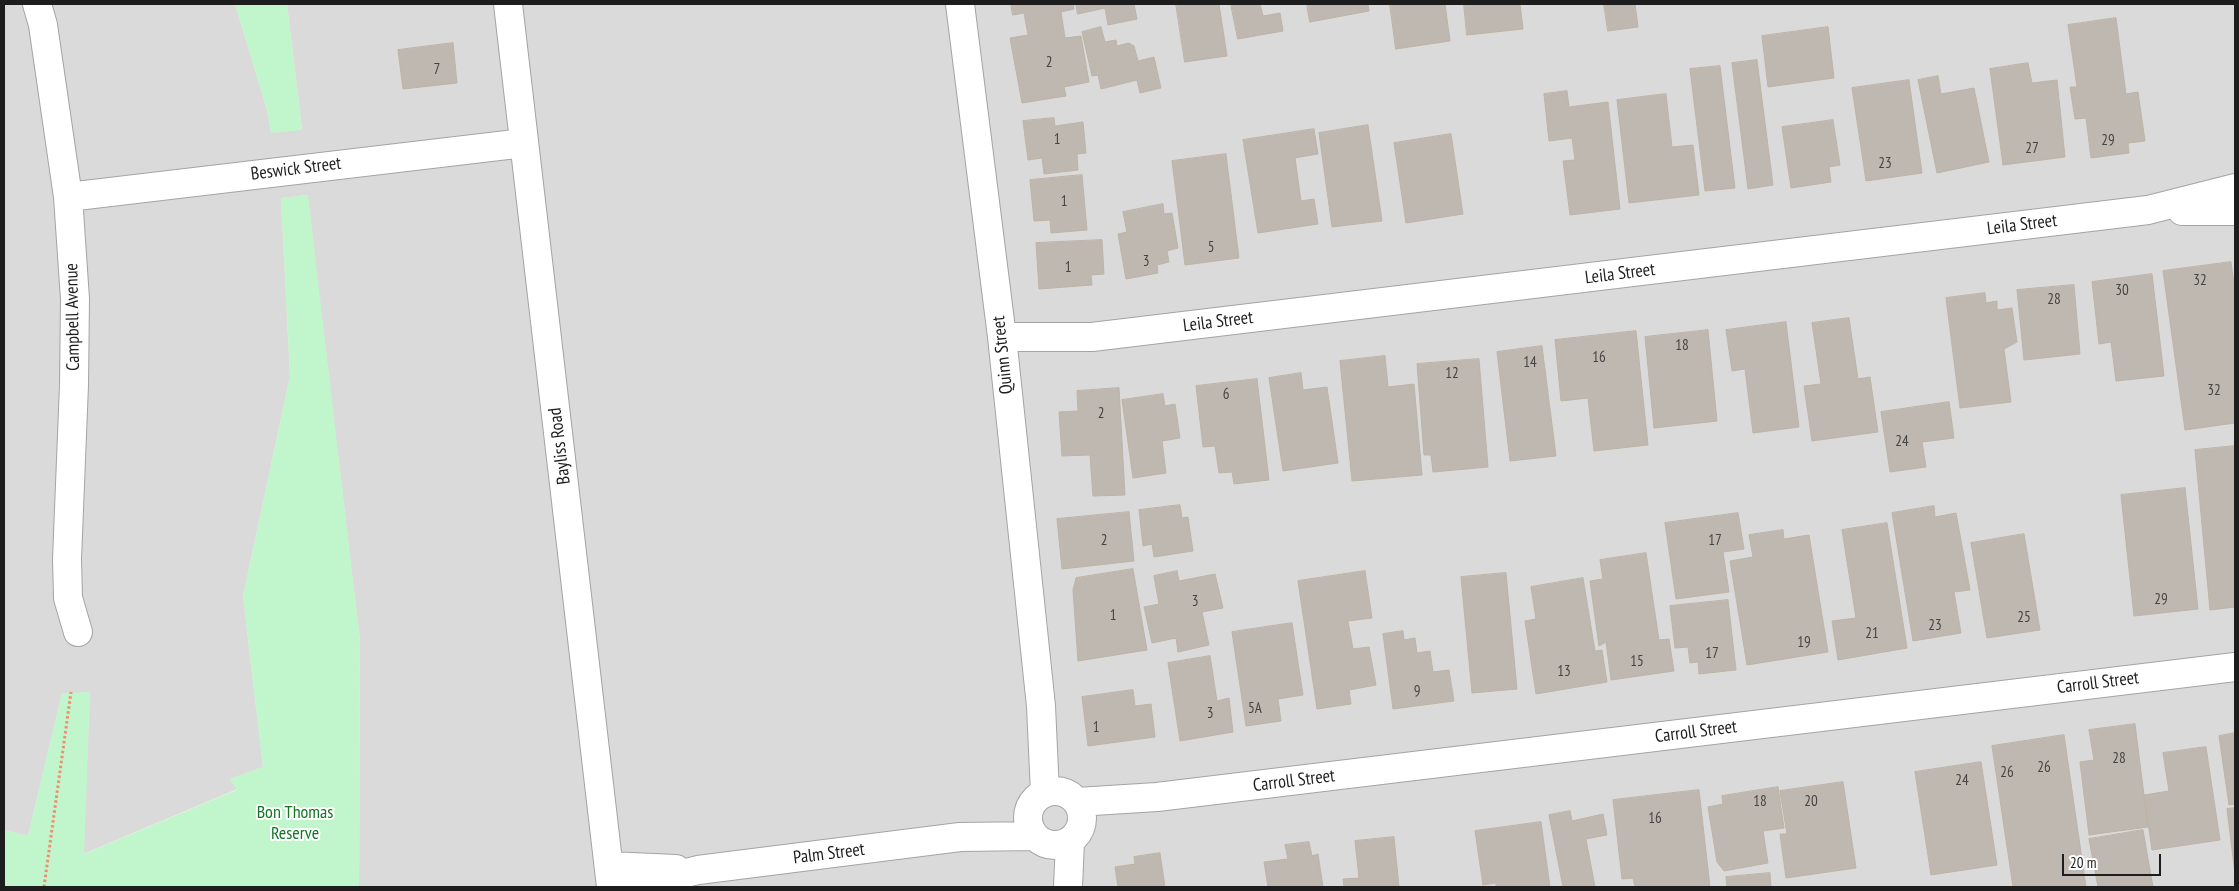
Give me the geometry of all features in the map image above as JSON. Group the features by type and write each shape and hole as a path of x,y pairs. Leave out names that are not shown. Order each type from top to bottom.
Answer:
{"street":[{"name":"Campbell Avenue","path":"37,4 43,25 68,197 74,308 74,385 67,559 68,598 78,632"},
{"name":"Bayliss Road","path":"508,4 610,877"},
{"name":"Quinn Street","path":"960,4 1003,348 1042,706 1068,887"},
{"name":"Beswick Street","path":"68,197 524,143"},
{"name":"Leila Street","path":"1003,348 2148,210 2235,188"},
{"name":"Leila Street","path":"2148,210 2235,211"},
{"name":"Carroll Street","path":"1057,819 1156,797 2235,667"},
{"name":"Quinn Street","path":"1057,819 1058,887"},
{"name":"Palm Street","path":"631,887 698,870 960,837 1057,819"},
{"name":"Palm Street","path":"610,877 643,866 698,870"}],"path":[{"path":"44,887 71,692"}],"shaded area":[{"path":"4,4 235,4 267,110 271,132 302,129 287,4 2235,4 2235,887 359,887 360,641 307,195 281,198 290,376 243,596 263,767 230,779 237,789 83,854 90,693 62,693 28,836 4,830"}],"green space":[{"path":"235,4 287,4 302,130 271,133 267,110"},
{"name":"Bon Thomas Reserve","path":"308,195 360,641 359,887 4,887 4,830 28,836 62,693 90,692 84,854 237,790 230,779 263,767 243,596 290,376 281,198"}],"building":[{"path":"1011,4 1073,4 1074,9 1061,12 1065,38 1081,36 1089,82 1064,87 1066,96 1022,103 1010,38 1028,35 1024,13 1013,15"},
{"path":"1076,4 1134,4 1137,19 1108,25 1105,8 1078,14"},
{"path":"1176,4 1219,4 1227,56 1185,62"},
{"path":"1231,4 1260,4 1263,16 1280,13 1283,31 1238,39"},
{"path":"1307,4 1368,4 1369,11 1310,22"},
{"path":"1390,4 1445,4 1450,41 1396,49"},
{"path":"1464,4 1520,4 1523,29 1467,35"},
{"path":"1604,4 1635,4 1638,27 1608,31"},
{"path":"2116,18 2126,94 2138,92 2145,141 2128,143 2129,153 2091,158 2086,118 2075,119 2070,87 2077,87 2068,25"},
{"path":"1101,27 1105,42 1116,40 1117,46 1129,43 1134,46 1138,61 1154,57 1161,88 1140,93 1137,80 1101,89 1098,75 1092,76 1082,32"},
{"path":"1828,27 1834,78 1768,87 1762,36"},
{"path":"453,43 457,83 403,89 398,50"},
{"path":"1757,60 1773,185 1748,189 1732,63"},
{"path":"2028,63 2032,83 2057,80 2065,157 2003,165 1990,69"},
{"path":"1720,66 1735,188 1705,191 1690,69"},
{"path":"1938,76 1941,94 1974,88 1989,162 1937,173 1918,80"},
{"path":"1909,80 1922,173 1866,181 1852,88"},
{"path":"1567,91 1569,107 1608,102 1620,209 1570,215 1563,161 1575,160 1572,138 1549,141 1544,94"},
{"path":"1666,94 1672,147 1693,145 1699,195 1629,203 1617,100"},
{"path":"1054,118 1055,126 1083,122 1086,153 1077,154 1078,170 1044,174 1042,158 1028,160 1023,121"},
{"path":"1833,120 1840,165 1829,167 1831,182 1791,188 1782,127"},
{"path":"1368,125 1382,221 1332,227 1319,133"},
{"path":"1314,129 1318,154 1295,158 1301,201 1314,199 1318,224 1258,233 1243,140"},
{"path":"1451,134 1463,214 1406,223 1394,143"},
{"path":"1226,154 1239,258 1185,265 1172,161"},
{"path":"1082,175 1087,230 1051,233 1050,220 1034,221 1030,180"},
{"path":"1163,204 1164,214 1172,213 1178,248 1167,251 1169,262 1157,265 1158,273 1126,279 1118,234 1127,232 1123,212"},
{"path":"1102,240 1104,274 1091,275 1092,285 1039,289 1036,243"},
{"path":"2231,262 2235,290 2235,423 2185,430 2163,271"},
{"path":"2152,274 2164,376 2116,381 2111,342 2099,344 2092,282"},
{"path":"2074,285 2080,354 2024,360 2017,290"},
{"path":"1985,293 1986,303 1997,301 1997,310 2012,308 2017,342 2004,349 2011,402 1960,408 1946,298"},
{"path":"1849,318 1858,379 1870,377 1878,432 1812,441 1804,386 1821,384 1812,323"},
{"path":"1786,322 1799,427 1753,433 1745,369 1732,371 1726,330"},
{"path":"1708,330 1717,421 1654,428 1645,337"},
{"path":"1636,331 1648,445 1594,451 1588,398 1561,401 1555,340"},
{"path":"1542,346 1556,456 1510,461 1497,352"},
{"path":"1385,356 1388,387 1414,384 1422,475 1352,481 1340,361"},
{"path":"1479,359 1488,467 1433,472 1431,455 1424,455 1417,364"},
{"path":"1301,373 1303,390 1327,387 1338,463 1283,471 1269,378"},
{"path":"1257,379 1269,480 1234,484 1232,472 1219,473 1215,446 1203,447 1196,386"},
{"path":"1119,388 1125,495 1093,496 1090,455 1062,456 1059,412 1078,411 1077,391"},
{"path":"1163,394 1165,406 1175,404 1180,438 1162,441 1166,473 1133,478 1122,400"},
{"path":"1949,402 1954,438 1922,442 1926,467 1890,472 1881,412"},
{"path":"2235,446 2235,607 2210,610 2195,450"},
{"path":"2185,488 2198,609 2134,616 2121,495"},
{"path":"1180,505 1182,518 1188,517 1193,551 1154,557 1152,544 1143,546 1139,510"},
{"path":"1934,506 1935,517 1956,513 1970,590 1954,592 1961,633 1913,641 1892,513"},
{"path":"1129,512 1134,561 1062,569 1057,519"},
{"path":"1738,513 1744,549 1723,552 1729,592 1676,599 1665,523"},
{"path":"1887,523 1907,648 1838,660 1832,621 1856,618 1842,530"},
{"path":"1783,530 1784,539 1809,535 1828,652 1747,665 1730,561 1753,557 1749,535"},
{"path":"2024,534 2040,630 1987,638 1971,543"},
{"path":"1646,553 1659,640 1669,639 1674,671 1611,680 1606,642 1599,646 1590,581 1603,579 1600,560"},
{"path":"1133,569 1147,650 1078,661 1073,590 1076,578"},
{"path":"1177,571 1179,581 1215,574 1223,608 1202,612 1209,645 1178,652 1176,638 1152,643 1144,607 1159,604 1154,576"},
{"path":"1365,571 1372,618 1348,621 1353,649 1369,647 1376,685 1349,690 1351,704 1317,709 1298,581"},
{"path":"1506,573 1517,689 1472,693 1461,577"},
{"path":"1583,578 1595,651 1602,650 1607,682 1536,694 1525,621 1536,619 1531,587"},
{"path":"1728,600 1736,670 1699,674 1698,662 1690,663 1688,647 1675,648 1670,606"},
{"path":"1292,623 1303,695 1278,699 1281,721 1246,726 1232,632"},
{"path":"1403,631 1404,640 1415,638 1417,653 1430,651 1433,672 1449,670 1454,701 1393,709 1383,634"},
{"path":"1210,656 1217,701 1229,698 1233,732 1180,741 1168,663"},
{"path":"1133,690 1135,706 1151,704 1155,737 1088,746 1082,697"},
{"path":"2135,724 2148,827 2089,835 2080,762 2094,760 2089,730"},
{"path":"2235,733 2235,804 2229,805 2219,736"},
{"path":"2064,735 2086,887 2013,887 1992,746"},
{"path":"2206,747 2220,840 2152,850 2144,795 2169,791 2163,753"},
{"path":"1981,762 1997,865 1931,875 1915,772"},
{"path":"1843,782 1856,868 1786,878 1780,834 1787,834 1780,791"},
{"path":"1778,787 1784,828 1763,831 1768,863 1724,871 1717,862 1708,807 1723,804 1722,796"},
{"path":"1699,790 1710,887 1635,887 1633,878 1622,879 1613,800"},
{"path":"2235,808 2235,874 2227,809"},
{"path":"1570,811 1572,821 1603,814 1607,835 1586,839 1595,887 1563,887 1549,815"},
{"path":"1541,822 1550,887 1496,887 1496,883 1483,885 1475,831"},
{"path":"2143,830 2153,887 2098,887 2089,839"},
{"path":"1394,837 1399,887 1344,887 1343,879 1359,878 1355,841"},
{"path":"1309,842 1312,856 1318,854 1323,887 1268,887 1264,862 1288,859 1285,845"},
{"path":"1160,853 1165,887 1118,887 1115,867 1135,864 1134,857"},
{"path":"1770,873 1771,887 1727,887 1726,877"}]}
